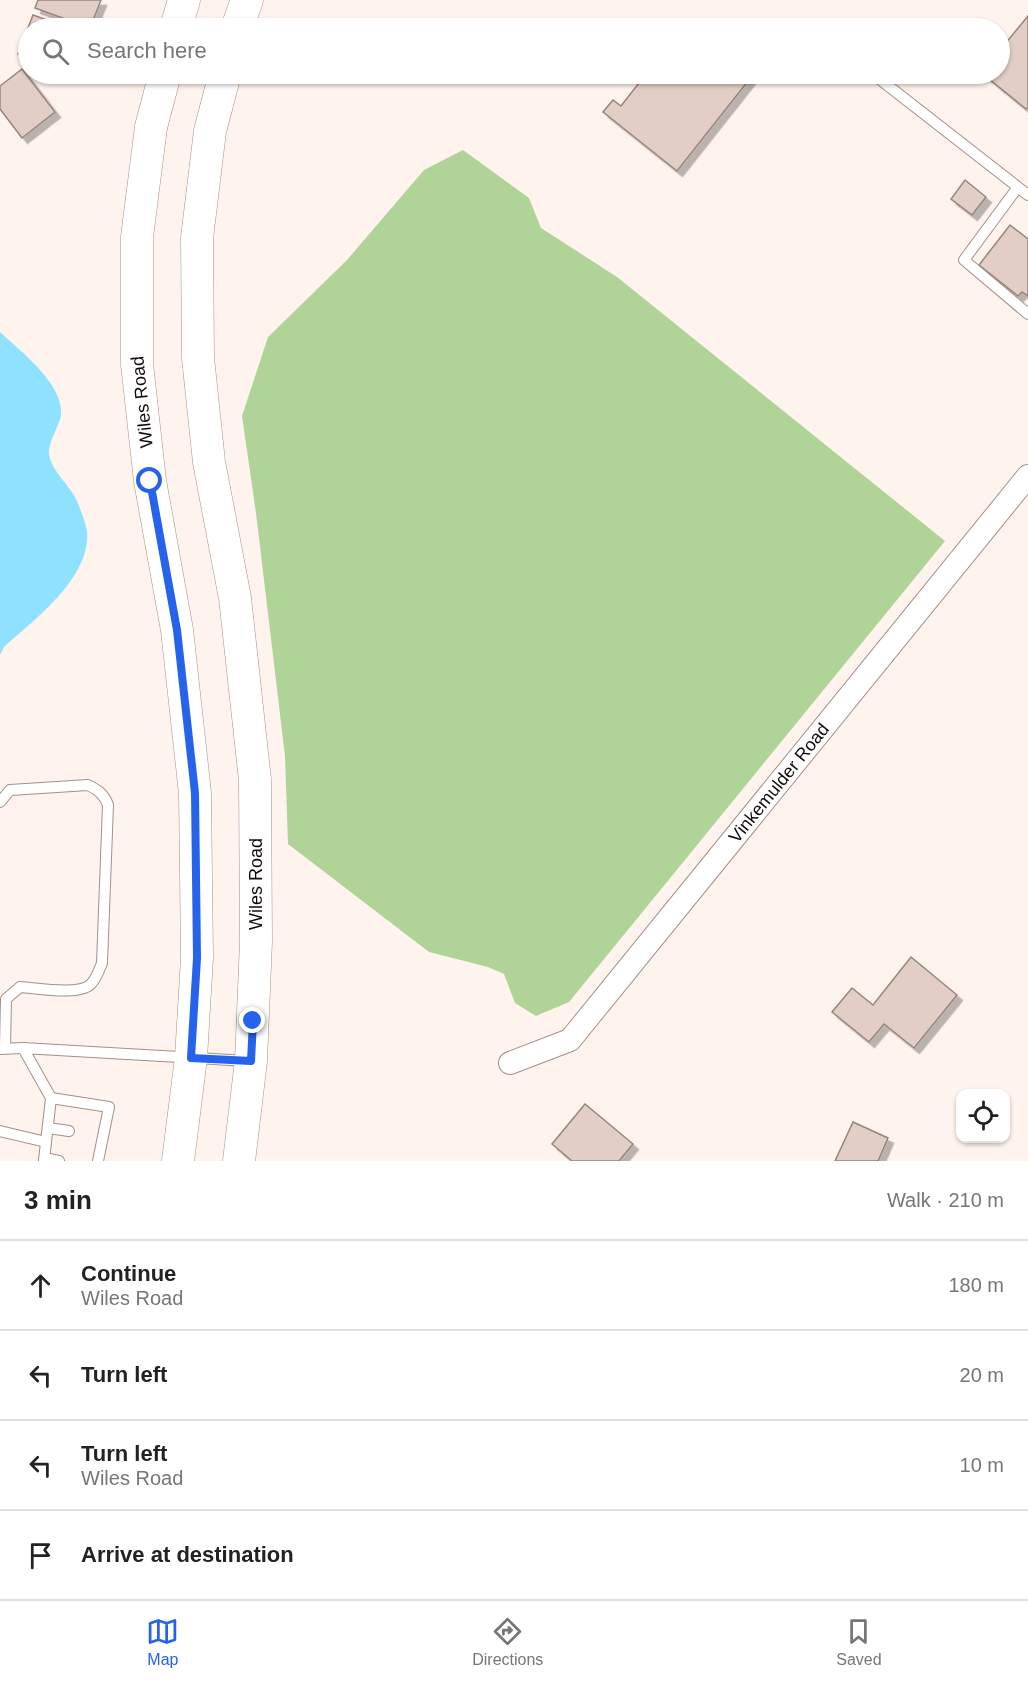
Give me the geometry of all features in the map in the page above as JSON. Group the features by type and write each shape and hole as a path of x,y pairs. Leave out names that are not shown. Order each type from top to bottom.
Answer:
{"main road":[{"path":"179,18 184,0"},
{"path":"241,18 247,0"},
{"name":"Wiles Road","path":"162,84 151,127 137,237 137,364 150,481 177,630 195,793 197,958 191,1058 178,1161"},
{"name":"Wiles Road","path":"222,84 210,131 197,238 198,358 209,462 236,598 255,780 256,941 251,1061 239,1161"}],"street":[{"name":"Vinkemulder Road","path":"510,1063 570,1040 1028,476"}],"lane":[{"path":"886,84 1028,195"},
{"path":"1018,187 964,260 1028,314"},
{"path":"0,802 10,790 88,785 104,796 108,805 102,963 96,977 89,986 80,991 20,987 3,998 3,1048 251,1061"},
{"path":"23,1048 51,1098 44,1160 59,1161"},
{"path":"51,1098 109,1107 99,1136 98,1161"},
{"path":"48,1128 69,1131"},
{"path":"0,1131 46,1142"}],"green space":[{"path":"463,150 529,198 541,228 617,277 945,541 569,1002 536,1016 515,1003 504,974 488,967 429,952 288,844 285,756 242,416 268,337 347,260 424,170"}],"water":[{"path":"0,332 29,358 56,392 61,415 50,445 50,460 77,501 87,531 86,548 71,581 45,610 4,647 0,655"}],"building":[{"path":"38,0 101,0 94,18 62,18 35,8"},
{"path":"1028,16 1028,107 1026,109 995,84 1010,84 1010,38"},
{"path":"18,72 18,84 34,84 55,112 22,138 0,109 0,86"},
{"path":"638,84 746,84 677,171 603,112 613,100 621,106"},
{"path":"965,180 986,197 972,215 951,199"},
{"path":"1010,225 1028,239 1028,296 1022,292 1018,296 979,265"},
{"path":"911,957 957,995 914,1048 884,1024 869,1042 832,1012 852,988 873,1005"},
{"path":"585,1104 633,1144 619,1161 572,1161 552,1144"},
{"path":"853,1122 888,1138 878,1161 835,1161"}],"route":[{"path":"150,481 177,630 195,793 197,958 191,1058 251,1061 253,1021"}]}
